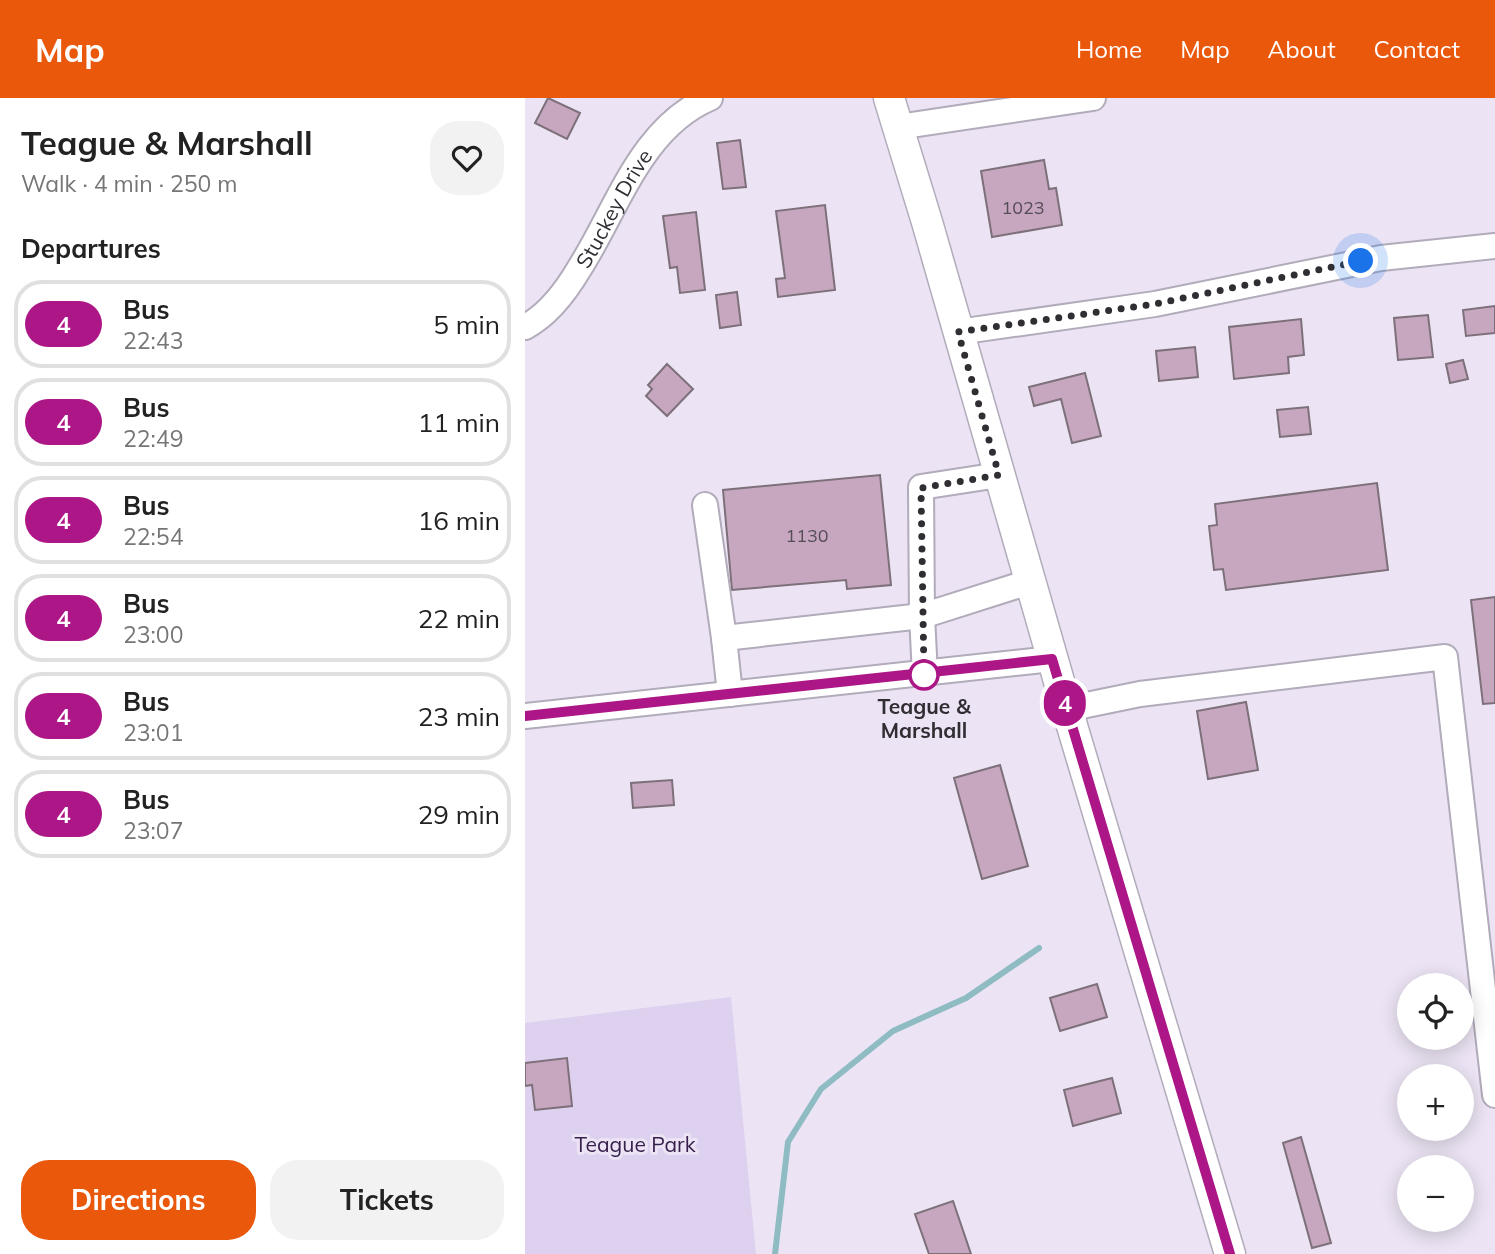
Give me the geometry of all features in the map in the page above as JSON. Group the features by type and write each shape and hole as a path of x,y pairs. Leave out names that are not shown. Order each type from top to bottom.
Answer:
{"main road":[{"path":"895,107 1066,709 1230,1254"}],"street":[{"name":"Stuckey Drive","path":"525,327 545,313 571,284 641,160 656,140 678,117 710,98"},
{"path":"895,107 1093,98"},
{"path":"958,332 1155,304 1381,258 1495,246"},
{"path":"925,675 921,488 999,475"},
{"path":"705,505 730,694"},
{"path":"724,638 922,616 1029,582"},
{"path":"1066,709 1140,694 1445,657 1495,1095"},
{"path":"525,716 925,675 1052,659"}],"green space":[{"name":"Teague Park","path":"731,997 756,1254 525,1254 525,1023"}],"building":[{"path":"548,98 580,113 567,139 535,123"},
{"path":"740,140 746,187 723,189 717,143"},
{"path":"1044,160 1049,189 1056,188 1062,225 992,237 981,171"},
{"path":"825,205 835,290 778,297 776,279 785,278 776,211"},
{"path":"696,212 705,290 680,293 677,267 670,268 663,216"},
{"path":"737,292 741,325 720,328 716,295"},
{"path":"1495,306 1495,333 1466,336 1463,310"},
{"path":"1428,315 1433,357 1398,360 1394,318"},
{"path":"1301,319 1304,355 1288,357 1289,373 1234,379 1229,327"},
{"path":"1195,347 1198,377 1159,381 1156,351"},
{"path":"1463,360 1468,379 1450,383 1446,364"},
{"path":"667,364 693,389 667,416 646,396 652,389 648,385"},
{"path":"1085,373 1101,436 1072,443 1061,399 1034,406 1029,387"},
{"path":"1308,407 1311,434 1280,437 1277,410"},
{"path":"880,475 891,585 847,589 846,580 732,590 723,490"},
{"path":"1377,483 1388,570 1226,590 1223,569 1214,570 1209,526 1217,525 1215,504"},
{"path":"1495,597 1495,703 1483,704 1471,600"},
{"path":"1246,702 1258,770 1208,779 1197,711"},
{"path":"1000,765 1028,866 982,879 954,778"},
{"path":"672,780 674,805 633,808 631,783"},
{"path":"1097,984 1107,1017 1060,1031 1050,998"},
{"path":"567,1058 572,1106 535,1110 532,1085 525,1086 525,1063"},
{"path":"1112,1078 1121,1113 1073,1126 1064,1090"},
{"path":"1301,1137 1331,1243 1312,1248 1283,1143"},
{"path":"953,1201 971,1254 929,1254 915,1214"}],"waterway":[{"path":"775,1254 788,1142 821,1089 893,1031 966,998 1039,948"}],"bus line":[{"name":"4","path":"525,716 925,675 1052,659 1230,1254"}],"place":[{"name":"Teague & Marshall","path":"924,675"}],"route":[{"path":"924,675 921,488 999,475 958,332 1121,310 1361,261"}]}
